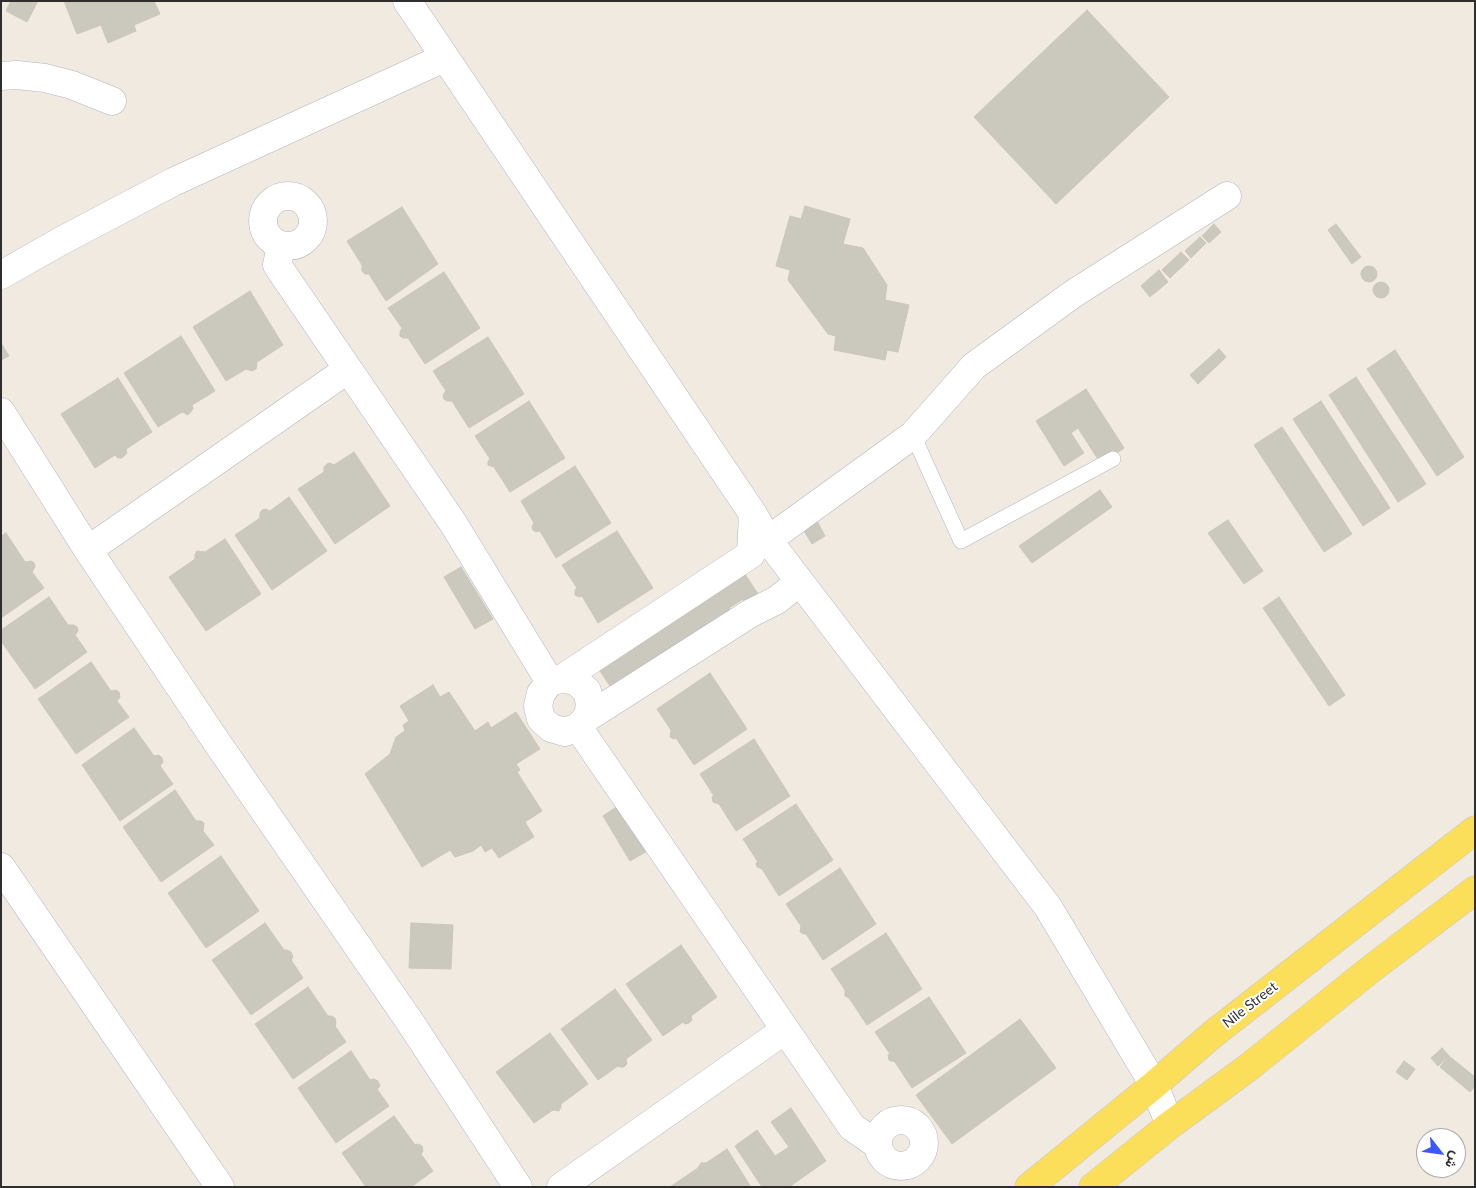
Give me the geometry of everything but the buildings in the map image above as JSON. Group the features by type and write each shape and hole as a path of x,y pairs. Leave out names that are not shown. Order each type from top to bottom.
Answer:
{"main road":[{"name":"Nile Street","path":"1029,1187 1213,1034 1475,830"},
{"path":"1093,1187 1170,1125 1249,1067 1371,969 1475,890"}],"street":[{"path":"407,1 753,514 768,540 1048,907 1154,1085 1170,1125"},
{"path":"1,275 173,182 444,58"},
{"path":"1,76 17,75 45,78 72,85 112,101"},
{"path":"768,540 913,434 974,366 1073,294 1227,196"},
{"path":"282,246 276,265 453,523 557,680"},
{"path":"88,550 347,370"},
{"path":"1,412 88,550 223,752 410,1022 518,1187"},
{"path":"753,514 751,554 557,680 541,693 538,706 541,719 552,728 565,732 751,613 776,600 799,582"},
{"path":"557,680 576,682 587,691 590,704 583,722"},
{"path":"583,722 785,1030 852,1127 878,1145"},
{"path":"1,868 220,1187"},
{"path":"561,1187 785,1030"}],"lane":[{"path":"913,434 962,542 1113,459"}]}
